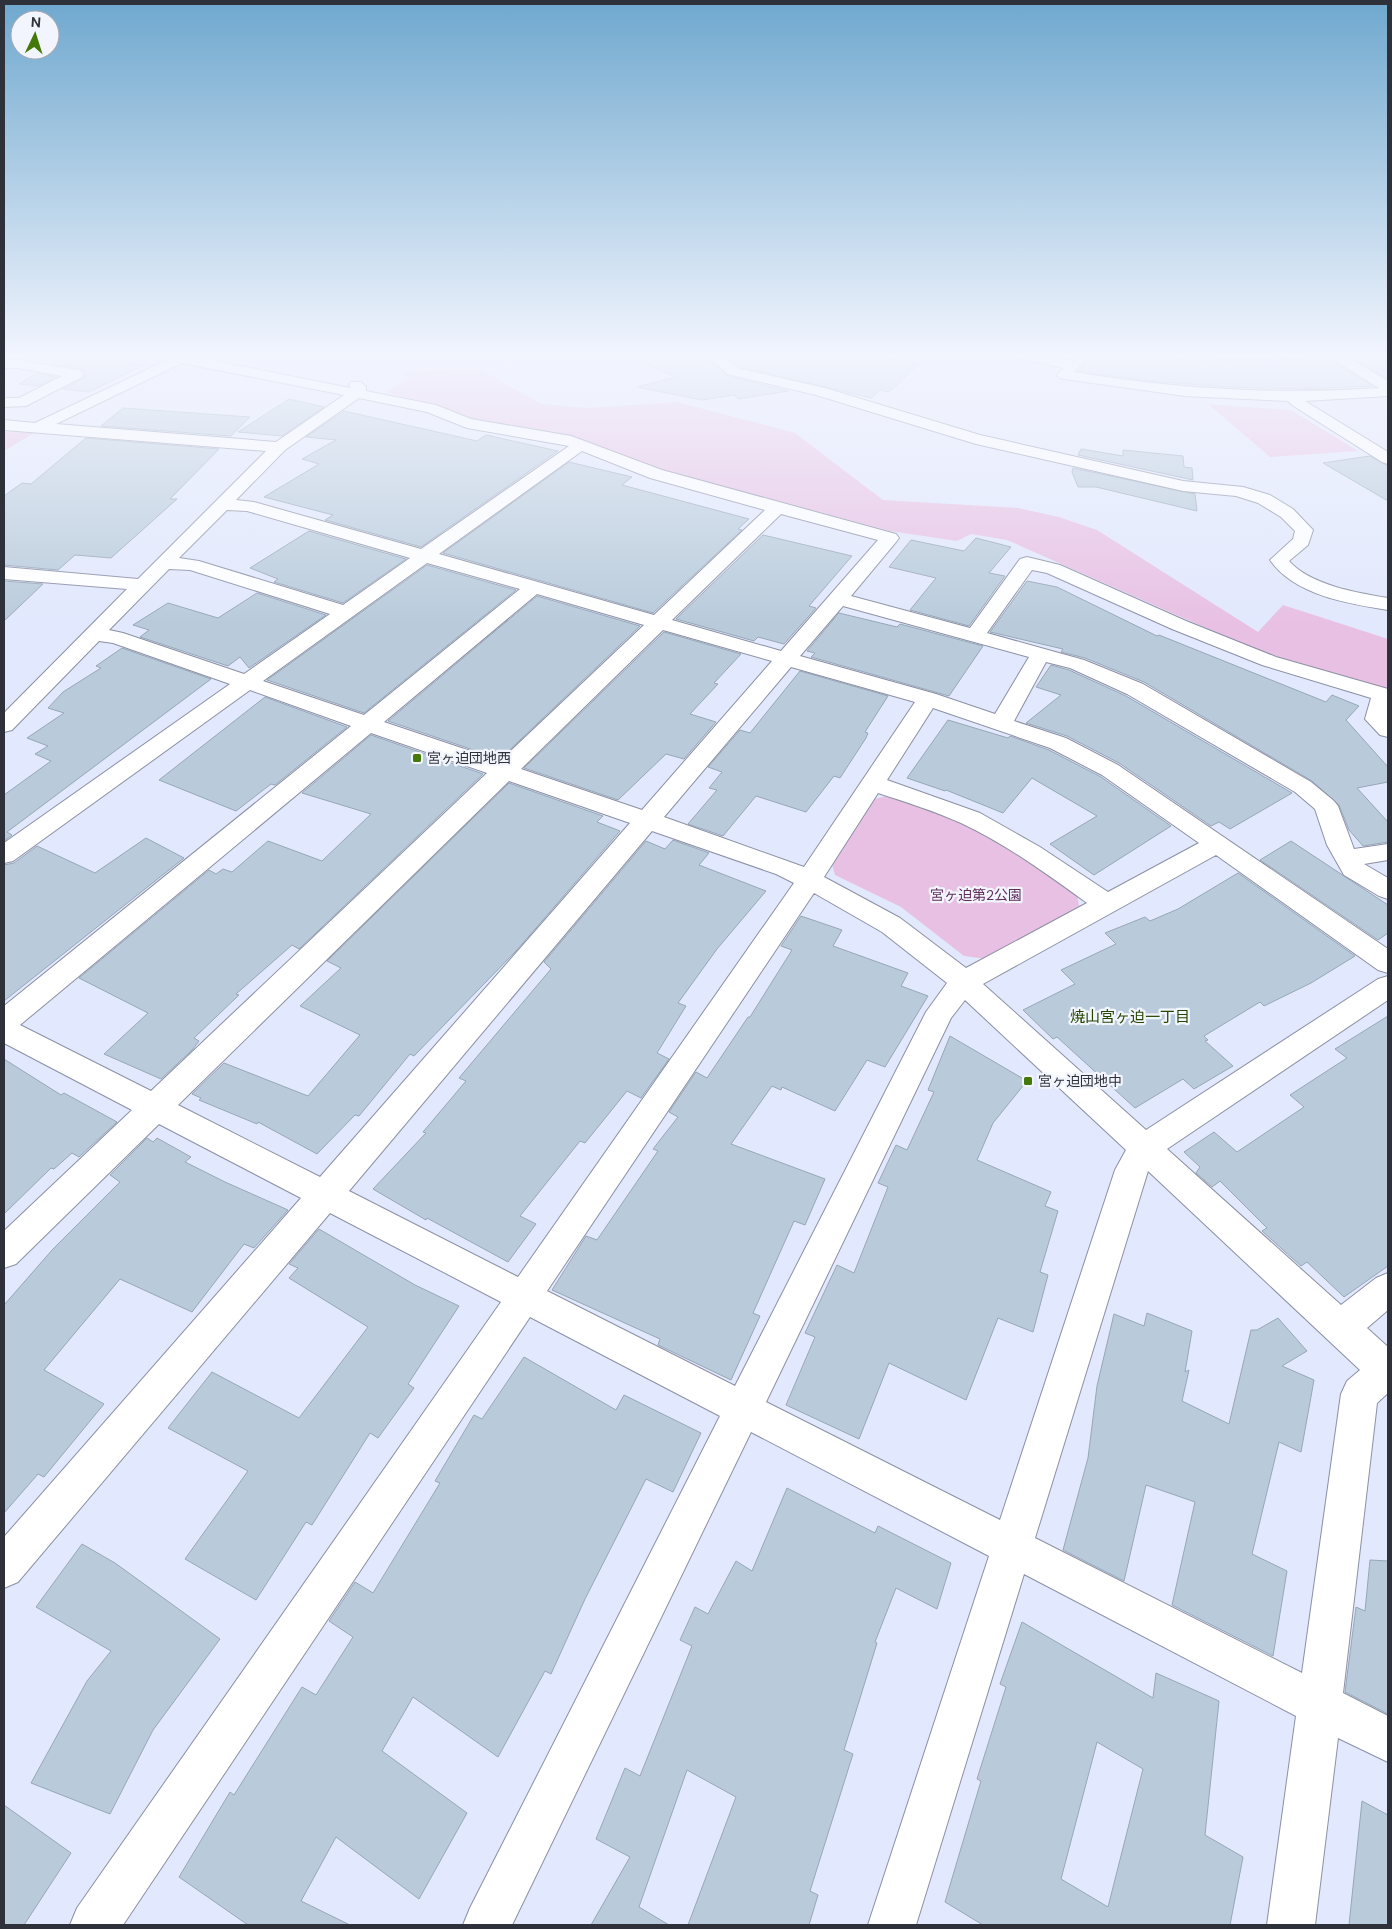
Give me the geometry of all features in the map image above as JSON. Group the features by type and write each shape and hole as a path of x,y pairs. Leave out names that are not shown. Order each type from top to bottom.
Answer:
{"street":[{"path":"231,443 279,447"},
{"path":"4,725 285,443"},
{"path":"4,1568 890,538 656,474 579,443"},
{"path":"994,443 1183,486 1237,491 1264,499 1287,513 1304,530 1302,541 1279,560 1284,568 1315,585 1388,604"},
{"path":"1362,443 1388,459"},
{"path":"4,855 582,444"},
{"path":"223,504 248,506 928,699 1058,743 1110,770 1388,963"},
{"path":"4,1253 777,508"},
{"path":"165,563 192,565 346,612"},
{"path":"975,636 1027,563 1053,569 1178,625 1269,661 1385,695 1376,719 1388,730"},
{"path":"4,573 143,585"},
{"path":"4,1022 534,588"},
{"path":"837,598 1040,656 1077,664 1135,689 1303,787 1326,806 1339,845 1353,869 1388,890"},
{"path":"94,634 116,637 785,868 891,925 964,982 1388,1371 1360,1394 1292,1925"},
{"path":"1001,724 1040,656"},
{"path":"94,1925 809,880 928,699"},
{"path":"873,783 983,824 1043,860 1107,904"},
{"path":"487,1925 940,1012 964,982 1217,844"},
{"path":"1347,859 1388,852"},
{"path":"892,1925 1131,1170 1145,1147 1388,986"},
{"path":"4,1030 1388,1740"},
{"path":"1340,1327 1388,1289"}],"green space":[{"path":"4,443 17,443 4,451"},
{"path":"588,443 808,443 883,500 1018,508 1059,517 1097,530 1258,632 1283,605 1388,639 1388,689 1267,655 1007,540 971,534 957,541 890,531 658,469"},
{"path":"1254,443 1345,443 1358,451 1270,457"},
{"name":"宮ヶ迫第2公園","path":"886,796 974,827 1077,894 1079,906 986,959 964,956 901,907 835,875 831,861 875,799"}],"building":[{"path":"80,443 147,443 219,449 170,499 177,499 111,558 75,555 58,570 4,565 4,496 22,483 31,484"},
{"path":"331,443 522,443 558,451 421,547 325,520 333,515 264,497 319,464 302,459"},
{"path":"1081,449 1123,456 1123,450 1183,456 1184,467 1192,468 1193,480 1078,455"},
{"path":"1370,456 1388,466 1388,501 1323,463"},
{"path":"569,462 632,477 622,485 749,519 738,529 742,530 653,613 443,553"},
{"path":"1073,468 1195,494 1197,511 1096,487 1078,487 1072,472"},
{"path":"309,531 406,559 343,603 274,582 278,579 250,568"},
{"path":"763,535 852,556 809,606 816,608 784,644 758,637 754,641 676,619"},
{"path":"976,538 1011,547 989,573 1005,576 969,626 910,610 936,578 889,567 911,540 964,551"},
{"path":"427,565 516,590 364,713 267,680"},
{"path":"4,581 43,584 4,621"},
{"path":"1027,581 1057,587 1157,636 1159,635 1326,702 1332,695 1359,706 1346,720 1388,767 1388,782 1357,788 1388,822 1388,842 1363,846 1349,830 1339,805 1312,781 1144,682 1085,658 1061,652 1063,649 990,632"},
{"path":"257,593 326,615 249,668 240,657 228,666 140,637 149,630 133,625 168,603 218,618"},
{"path":"537,596 640,626 500,759 388,721"},
{"path":"839,613 897,627 900,624 983,646 949,696 811,657 815,653 807,651"},
{"path":"664,632 741,654 714,683 718,684 690,714 716,722 684,759 666,754 618,800 524,768"},
{"path":"122,648 211,679 7,832 12,835 4,841 4,795 51,761 35,754 48,746 27,738 64,713 48,708 63,692 101,668 96,666"},
{"path":"1051,665 1069,670 1126,696 1292,793 1230,829 1219,822 1211,826 1119,763 1067,736 1026,723 1061,695 1036,687"},
{"path":"800,671 888,696 865,732 868,733 866,738 840,778 834,776 806,812 756,796 723,836 688,824 717,790 709,788 722,772 708,767 740,730 750,733"},
{"path":"265,697 347,727 275,785 271,784 236,811 159,780"},
{"path":"948,720 1008,738 1010,736 1049,750 1101,777 1171,826 1094,875 1050,844 1097,816 1032,778 1003,813 946,790 907,778"},
{"path":"371,735 483,774 299,949 292,945 236,994 239,995 194,1038 199,1041 192,1050 161,1079 104,1054 148,1013 79,978 209,870 216,874 223,869 232,872 268,841 322,861 371,814 302,793"},
{"path":"509,783 603,816 597,822 620,831 516,951 414,1056 410,1054 359,1116 355,1115 317,1154 258,1122 257,1124 199,1100 201,1098 192,1094 224,1063 308,1096 360,1035 300,1006 341,968 327,961"},
{"path":"146,838 184,858 4,1001 4,865 14,863 37,846 95,873"},
{"path":"673,840 709,853 699,865 766,891 717,949 678,1003 686,1006 657,1053 669,1059 641,1098 627,1091 585,1143 580,1141 520,1216 536,1224 508,1262 427,1218 426,1220 373,1189 426,1133 423,1132 466,1081 459,1078 551,969 544,962 646,841 665,849"},
{"path":"1291,841 1388,905 1388,933 1378,940 1260,860"},
{"path":"1238,873 1355,956 1311,983 1264,1006 1260,1002 1204,1036 1208,1040 1205,1041 1233,1066 1194,1089 1183,1079 1135,1108 1057,1037 1053,1039 1023,1010 1075,984 1061,970 1116,944 1105,933 1145,917 1150,921 1178,909"},
{"path":"801,916 842,930 833,946 908,973 901,986 928,996 885,1067 867,1060 835,1111 782,1087 781,1090 772,1086 731,1144 825,1179 805,1225 794,1221 753,1313 760,1316 731,1380 658,1345 660,1339 552,1290 586,1236 597,1240 658,1151 653,1149 678,1117 669,1112 696,1072 707,1078 748,1017 750,1017 792,950 781,946"},
{"path":"1388,1016 1388,1266 1344,1297 1307,1262 1301,1266 1262,1231 1267,1228 1220,1181 1212,1187 1196,1173 1200,1167 1184,1152 1214,1132 1237,1152 1304,1107 1290,1095 1347,1058 1335,1049"},
{"path":"950,1036 1027,1081 993,1123 977,1160 1051,1192 1045,1206 1058,1211 1040,1272 1048,1275 1033,1332 998,1318 966,1400 889,1363 859,1439 786,1405 815,1337 805,1333 837,1265 854,1273 888,1187 878,1183 896,1145 907,1150 934,1092 928,1090"},
{"path":"4,1059 61,1095 64,1093 117,1122 79,1157 72,1153 54,1169 51,1168 4,1214"},
{"path":"147,1138 153,1142 157,1138 191,1157 185,1162 288,1210 254,1248 244,1244 192,1312 120,1279 44,1370 104,1404 44,1477 38,1474 4,1513 4,1305 53,1249 120,1182 110,1175"},
{"path":"319,1229 415,1285 459,1306 408,1384 414,1388 378,1438 370,1433 312,1525 306,1522 256,1600 185,1559 248,1471 168,1428 212,1372 299,1418 368,1327 289,1278 298,1268 289,1264"},
{"path":"1147,1313 1192,1331 1185,1372 1189,1370 1182,1401 1229,1424 1251,1330 1257,1330 1278,1318 1307,1351 1282,1366 1314,1380 1301,1452 1279,1442 1252,1554 1287,1571 1273,1656 1172,1605 1195,1502 1146,1485 1124,1581 1063,1550 1088,1458 1097,1386 1114,1314 1144,1326"},
{"path":"524,1357 616,1410 624,1395 701,1433 673,1492 646,1479 585,1599 551,1674 545,1671 498,1757 413,1697 382,1751 467,1813 419,1899 336,1837 301,1901 350,1925 248,1925 179,1877 230,1792 234,1795 302,1687 316,1695 353,1637 329,1621 355,1582 373,1593 440,1483 435,1481 474,1415 482,1419"},
{"path":"787,1488 875,1533 878,1526 951,1563 937,1609 896,1588 875,1642 877,1643 844,1750 853,1754 810,1891 818,1895 809,1925 688,1925 736,1797 687,1770 639,1907 669,1925 591,1925 630,1857 596,1839 625,1768 640,1776 692,1646 680,1640 695,1607 708,1614 736,1561 752,1571"},
{"path":"82,1544 115,1563 220,1639 153,1730 110,1814 31,1783 87,1681 111,1651 36,1607"},
{"path":"1370,1560 1388,1561 1388,1714 1345,1692 1356,1607 1365,1611"},
{"path":"1022,1622 1153,1698 1156,1673 1219,1701 1205,1835 1243,1857 1230,1925 983,1925 945,1902 981,1781 977,1779 1006,1687 1000,1684","holes":["1097,1742 1143,1769 1108,1907 1061,1879"]},
{"path":"1362,1801 1388,1815 1388,1925 1349,1925"},
{"path":"4,1805 71,1853 24,1925 4,1925"}],"place":[{"name":"宮ヶ迫団地西","path":"417,758"},
{"name":"宮ヶ迫団地中","path":"1028,1081"}],"district":[{"name":"焼山宮ヶ迫一丁目","path":"1130,1017"}]}
